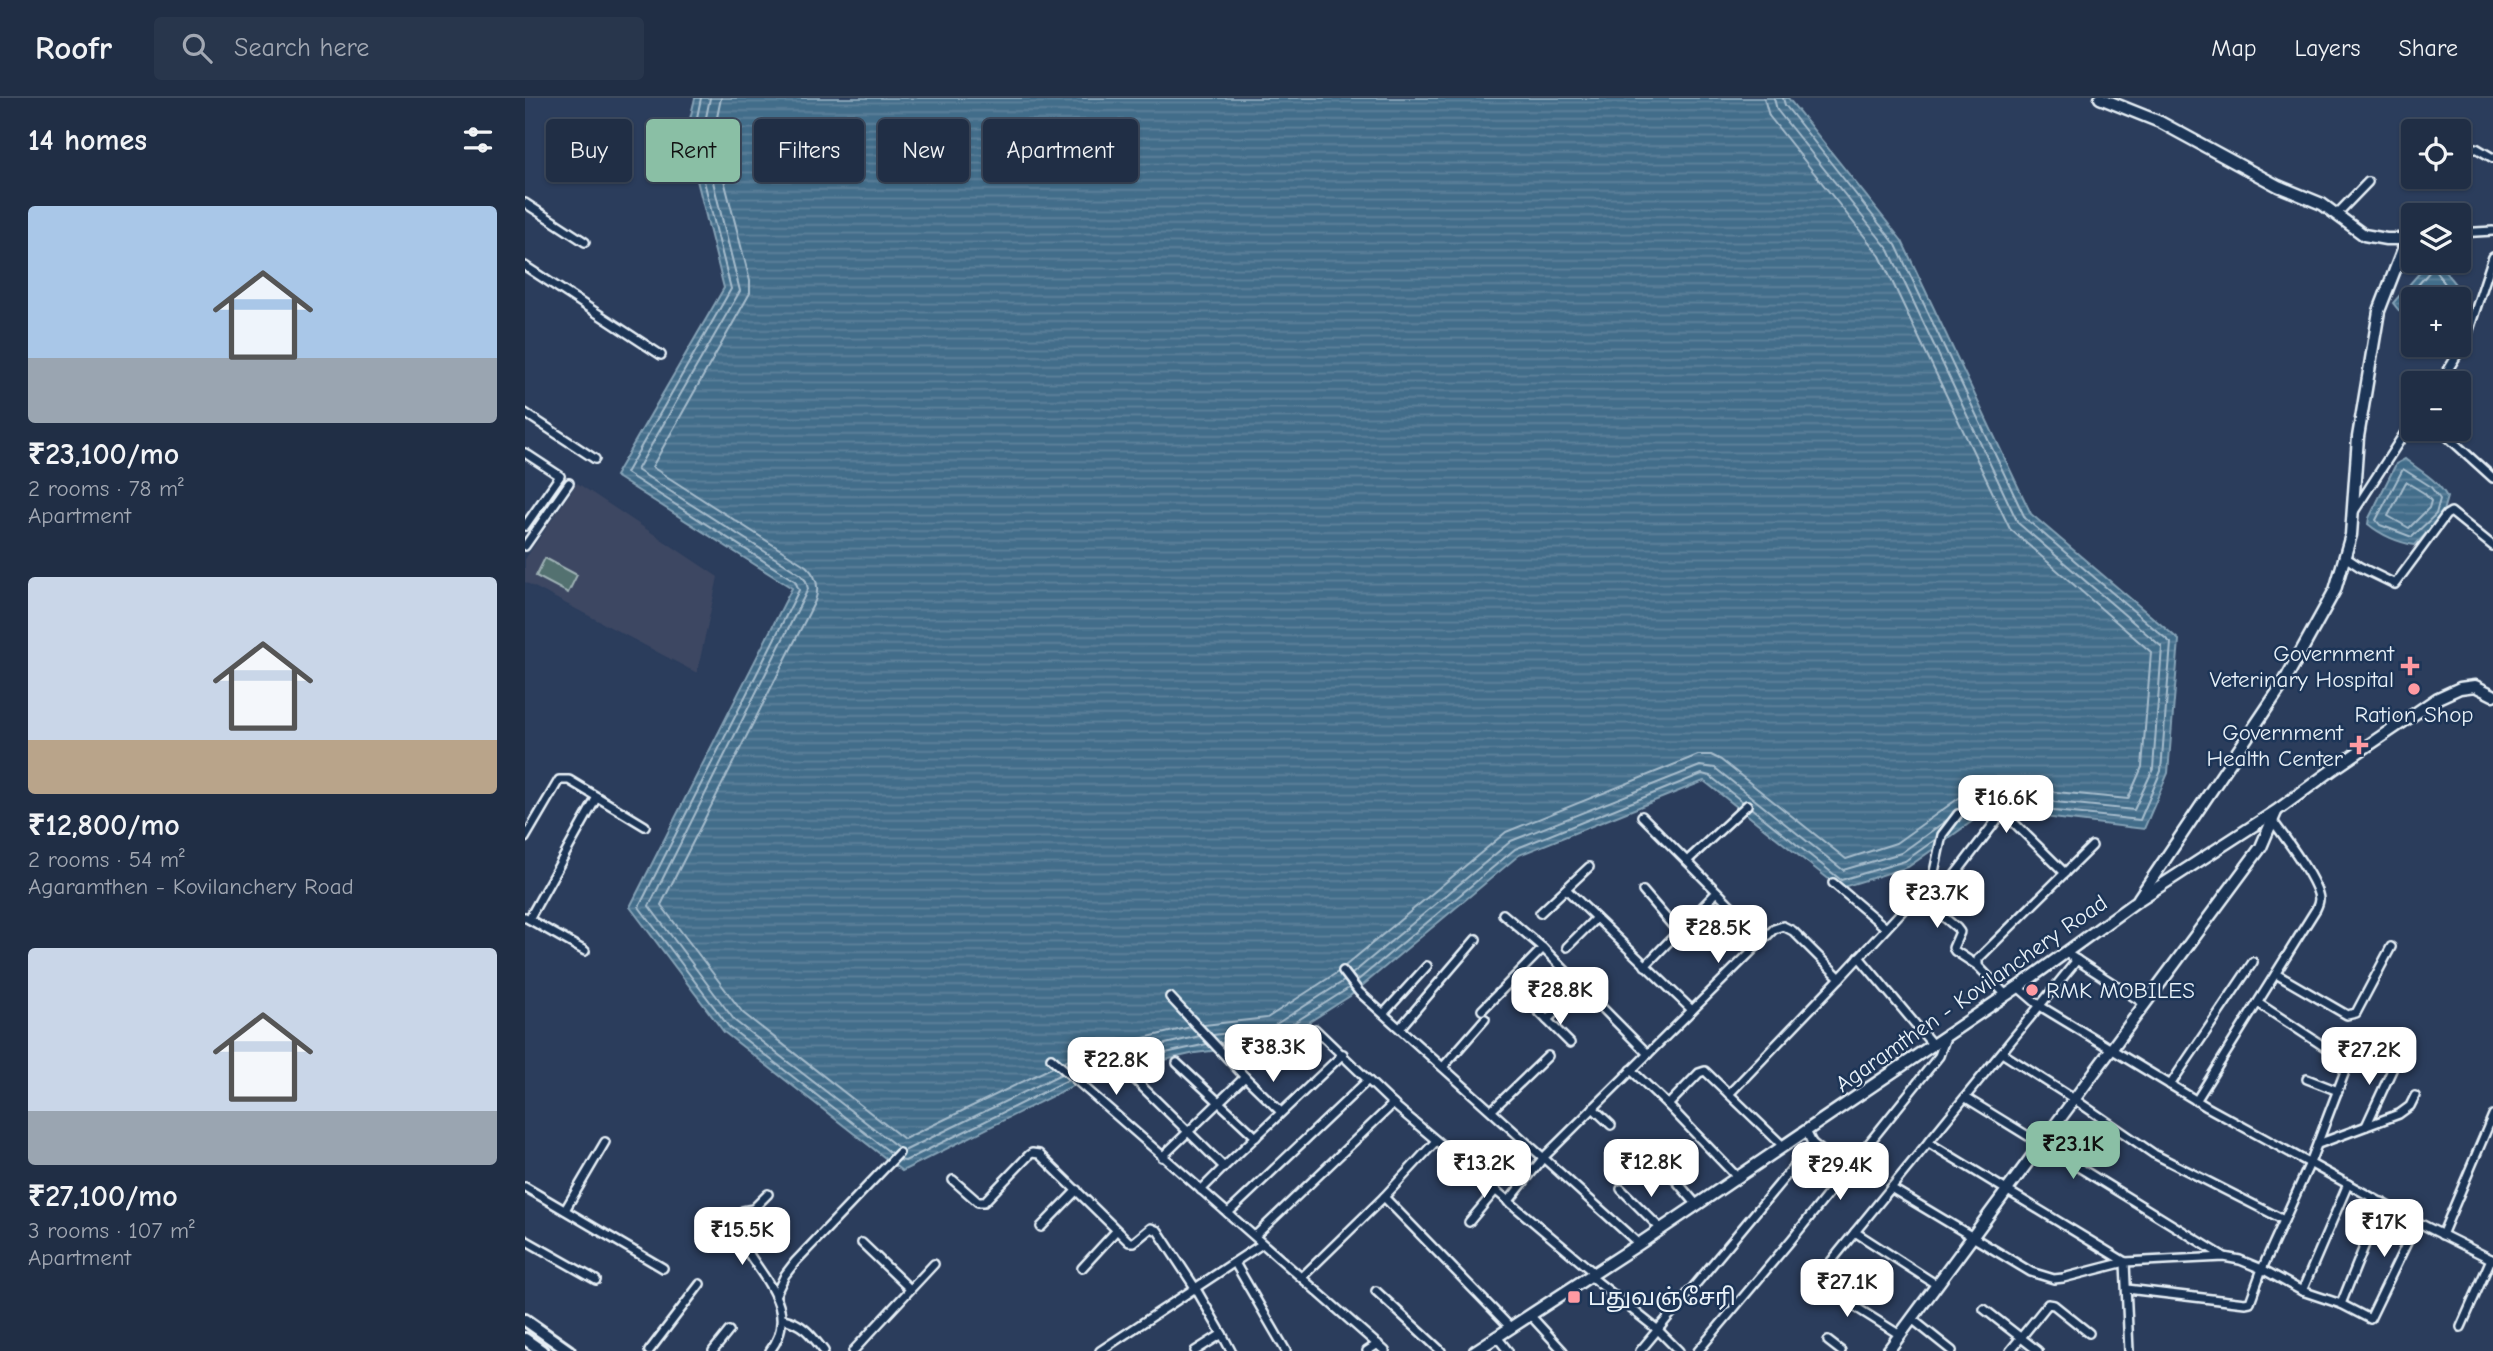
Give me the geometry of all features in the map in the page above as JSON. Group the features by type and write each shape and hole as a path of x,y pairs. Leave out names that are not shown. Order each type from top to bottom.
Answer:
{"main road":[{"path":"525,1320 569,1351"},
{"path":"526,1341 543,1351"}],"street":[{"path":"2100,98 2160,122 2278,186 2322,204 2364,235 2401,239"},
{"path":"2476,148 2493,158"},
{"path":"2337,214 2368,181"},
{"path":"525,203 585,242"},
{"path":"2471,232 2493,231"},
{"path":"2447,371 2465,342 2493,257"},
{"path":"2137,901 2283,684 2335,590 2351,535 2358,437 2379,311 2401,260"},
{"path":"525,266 661,355"},
{"path":"525,413 595,459"},
{"path":"2353,514 2401,439"},
{"path":"2452,441 2493,478"},
{"path":"525,453 560,477 526,525 536,531"},
{"path":"525,546 569,483"},
{"path":"2345,557 2360,568 2395,584 2446,515 2451,512 2493,546"},
{"name":"Agaramthen - Kovilanchery Road","path":"1475,1351 1639,1244 2018,987 2137,901 2274,816 2335,768 2438,698 2460,688 2475,686 2493,695"},
{"path":"525,838 559,780 569,780 645,826"},
{"path":"1984,794 2065,873"},
{"path":"585,951 527,918 597,797"},
{"path":"1687,861 1747,805"},
{"path":"1954,876 2003,812"},
{"path":"1729,1094 1917,895 1934,872 1942,835 1958,814"},
{"path":"2196,1101 2277,974 2319,900 2316,888 2274,816"},
{"path":"1888,1351 2261,846 2274,816"},
{"path":"1642,817 1764,939"},
{"path":"1978,965 1981,956 2092,846"},
{"path":"1540,913 1589,867"},
{"path":"1895,876 1958,928 1960,932 1953,947 1955,951 1978,965 2006,995"},
{"path":"1833,884 1886,928"},
{"path":"1566,889 1692,1010"},
{"path":"1643,891 1678,932"},
{"path":"1645,966 1717,892"},
{"path":"1503,914 1543,948 1648,1054"},
{"path":"1567,947 1596,918"},
{"path":"1508,1202 1544,1157 1774,929 1783,926 1793,931 1840,978"},
{"path":"1400,1028 1476,939"},
{"path":"2277,974 2352,1016 2391,947"},
{"path":"1482,1010 1543,948"},
{"path":"2066,953 2145,1004"},
{"path":"1859,957 1932,1044"},
{"path":"1900,1335 1819,1284 1817,1280 2077,960"},
{"path":"2170,1085 2253,962"},
{"path":"1384,1013 1427,966"},
{"path":"1343,971 1359,992 1639,1244"},
{"path":"1547,1020 1581,986"},
{"path":"2018,987 2040,1006 2196,1101 2492,1260 2461,1327"},
{"path":"1170,997 1281,1112"},
{"path":"2258,1003 2328,1049"},
{"path":"1534,1007 1570,1043"},
{"path":"1443,1067 1485,1019"},
{"path":"1315,1029 1392,1104 1658,1329 1679,1351"},
{"path":"1697,1351 1939,1056 1947,1034"},
{"path":"2002,1053 2154,1154 2284,1220"},
{"path":"1201,1190 1343,1054"},
{"path":"1492,1110 1548,1056"},
{"path":"1051,1058 1385,1351"},
{"path":"2366,1126 2397,1059"},
{"path":"1177,1063 1256,1137"},
{"path":"1119,1064 1224,1167"},
{"path":"2127,1289 2250,1302 2318,1144 2347,1066"},
{"path":"1631,1070 1737,1177"},
{"path":"1668,1105 1702,1071 1709,1074 1783,1146"},
{"path":"1162,1157 1245,1077"},
{"path":"2307,1079 2338,1091"},
{"path":"1228,1213 1368,1080"},
{"path":"2318,1144 2399,1114 2410,1107 2415,1096"},
{"path":"1966,1098 2224,1256 2262,1269 2302,1291 2340,1304 2370,1319 2417,1222"},
{"path":"1255,1237 1392,1104"},
{"path":"1593,1108 1611,1125"},
{"path":"2442,1235 2493,1115"},
{"path":"1805,1131 1812,1143 1847,1171"},
{"path":"1302,1277 1384,1197 1436,1141"},
{"path":"565,1210 605,1142"},
{"path":"1640,1351 1812,1143"},
{"path":"1929,1143 2125,1262"},
{"path":"775,1296 795,1262 899,1153"},
{"path":"953,1180 978,1202 984,1202 1029,1155 1035,1153 1043,1157 1129,1242 1134,1242 1147,1230 1154,1228 1196,1289 1231,1351"},
{"path":"1654,1155 1697,1205"},
{"path":"2302,1291 2348,1184"},
{"path":"525,1187 663,1268"},
{"path":"1891,1188 2031,1272 2054,1279 2125,1262 2224,1256"},
{"path":"1041,1227 1077,1189"},
{"path":"1621,1189 1661,1229"},
{"path":"1469,1222 1495,1191"},
{"path":"768,1194 753,1209 737,1215 733,1225 775,1296 783,1319 780,1332 770,1351"},
{"path":"1384,1197 1511,1328"},
{"path":"2340,1304 2382,1202"},
{"path":"1082,1268 1116,1231"},
{"path":"1855,1232 1937,1284"},
{"path":"525,1240 596,1280"},
{"path":"862,1243 910,1289"},
{"path":"1100,1351 1262,1244"},
{"path":"2125,1262 2129,1351"},
{"path":"1235,1263 1286,1351"},
{"path":"853,1351 933,1264"},
{"path":"649,1351 699,1284"},
{"path":"1376,1291 1441,1351"},
{"path":"2010,1351 2048,1304 2054,1305 2089,1333"},
{"path":"1984,1309 2038,1351"},
{"path":"1530,1315 1563,1351"},
{"path":"783,1319 804,1326 824,1351"},
{"path":"1912,1319 1952,1351"},
{"path":"713,1351 729,1331"},
{"path":"1195,1351 1222,1334"},
{"path":"1497,1337 1509,1351"},
{"path":"1828,1341 1841,1351"},
{"path":"1114,1343 1118,1351"},
{"path":"1367,1351 1378,1344"}],"shaded area":[{"path":"577,483 718,577 697,673 525,582 525,559"}],"green space":[{"path":"545,558 577,575 568,593 536,576"}],"water":[{"path":"695,98 1788,98 1902,241 2031,514 2179,640 2168,773 2144,829 2044,817 1974,820 1908,867 1840,888 1704,781 1519,855 1350,996 1276,1043 1195,1053 1090,1077 902,1171 724,1032 630,907 792,588 615,476 724,288 698,182 740,182 740,119 690,119"},
{"path":"2419,273 2446,273 2457,287 2407,287"},
{"path":"2401,294 2401,313 2393,303"},
{"path":"2405,459 2434,481 2447,497 2441,518 2415,545 2390,538 2368,524 2396,464"}],"place":[{"name":"Government Veterinary Hospital","path":"2410,666"},
{"name":"Ration Shop","path":"2414,689"},
{"name":"Government Health Center","path":"2359,745"},
{"name":"RMK MOBILES","path":"2032,990"},
{"name":"பதுவஞ்சேரி","path":"1574,1297"}]}
